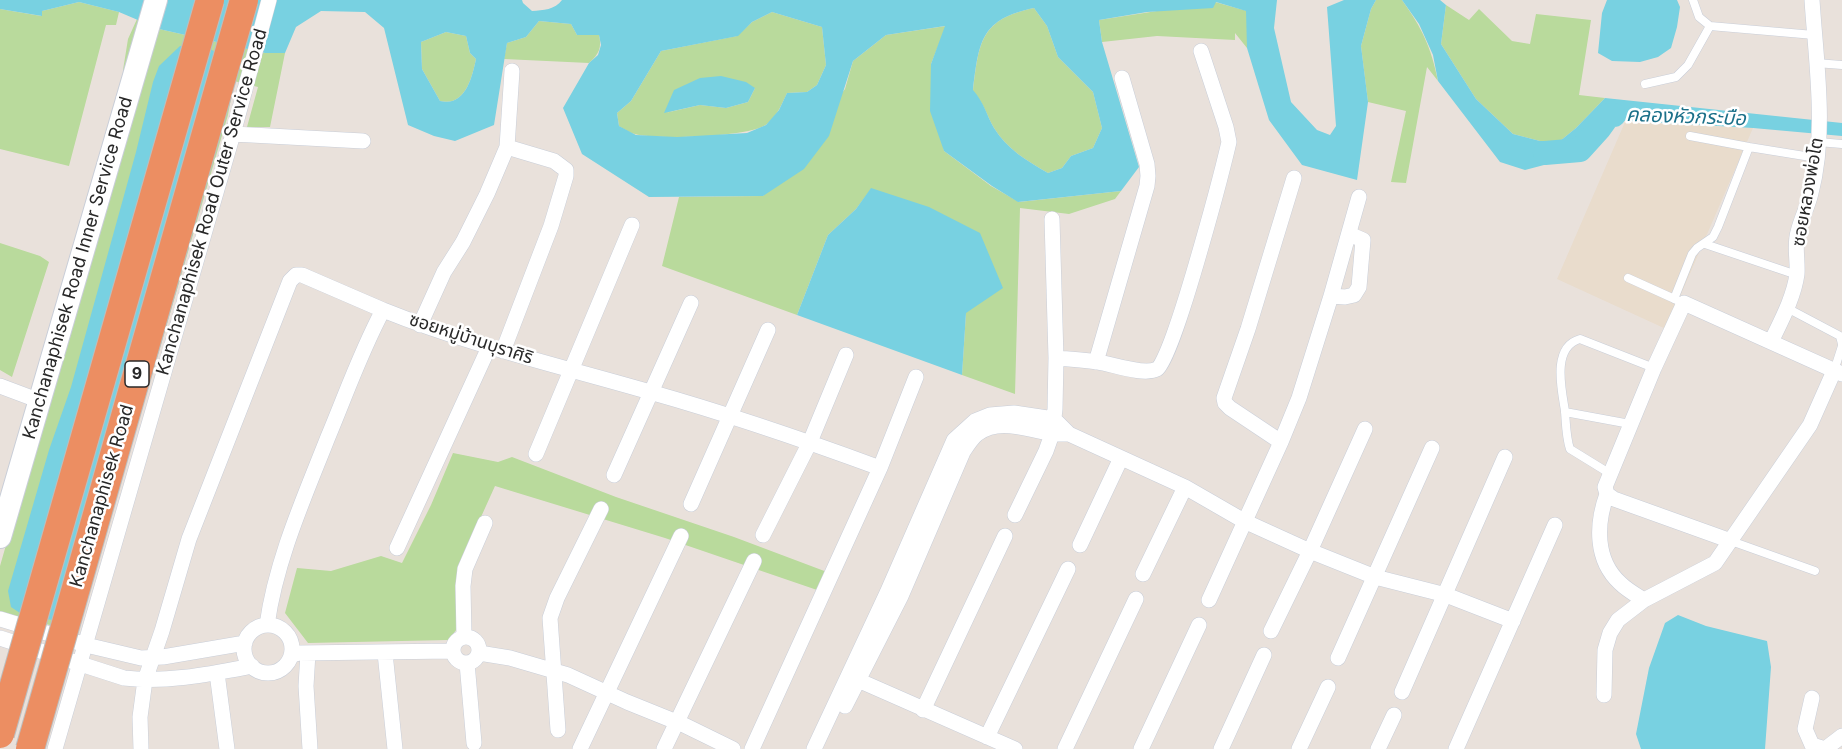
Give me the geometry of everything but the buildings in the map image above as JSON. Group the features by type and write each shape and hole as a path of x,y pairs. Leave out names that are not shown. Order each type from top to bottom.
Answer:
{"highway":[{"name":"Kanchanaphisek Road","path":"0,734 210,0"},
{"name":"Kanchanaphisek Road","path":"30,749 244,0"}],"main road":[{"name":"Kanchanaphisek Road Inner Service Road","path":"0,537 156,0"}],"street":[{"name":"Kanchanaphisek Road Outer Service Road","path":"55,749 233,134 269,0"},
{"name":"ซอยหลวงพ่อโต","path":"1771,342 1787,308 1797,274 1797,234 1811,192 1817,158 1819,120 1812,0"},
{"path":"1056,358 1149,371 1158,369 1162,363 1174,335 1201,249 1229,142 1201,51"},
{"path":"420,325 444,272 463,242 487,194 507,147 512,71"},
{"path":"1096,362 1148,176 1147,164 1122,78"},
{"path":"233,134 363,141"},
{"path":"397,548 496,349 551,226 566,176 566,170 554,161 507,147"},
{"path":"1281,442 1230,408 1224,398 1248,329 1294,178"},
{"path":"1209,600 1299,398 1359,197"},
{"path":"1015,515 1046,451 1053,426 1056,358 1052,219"},
{"path":"536,454 632,225"},
{"path":"1331,296 1354,295 1359,287 1363,240 1349,234"},
{"name":"ซอยหมู่บ้านบุราศิริ","path":"141,749 140,717 145,680 189,539 290,281 296,275 302,275 420,325 730,416 880,468"},
{"path":"1605,694 1605,650 1610,633 1618,620 1644,600 1715,563 1810,425 1838,372 1679,301 1654,368 1609,473 1605,487 1607,494 1599,523 1600,546 1608,569 1620,584 1644,600"},
{"path":"614,476 691,303"},
{"path":"267,626 269,609 293,526 362,353 383,310"},
{"path":"691,504 768,330"},
{"path":"763,535 810,442 846,355"},
{"path":"752,749 880,468 915,377"},
{"path":"0,386 40,401"},
{"path":"824,749 887,593 920,534 957,449 959,434 975,421 990,415 1014,413 1053,426 1185,487 1244,521 1310,551 1375,577 1446,595 1513,621"},
{"path":"1271,631 1365,429"},
{"path":"1338,658 1432,448"},
{"path":"1402,692 1504,457"},
{"path":"1080,545 1121,458"},
{"path":"1143,574 1185,487"},
{"path":"1607,494 1614,499 1731,541"},
{"path":"558,730 550,618 557,598 601,509"},
{"path":"464,636 465,569 485,523"},
{"path":"1456,749 1555,525"},
{"path":"580,749 681,536"},
{"path":"923,710 1005,536"},
{"path":"664,749 754,561"},
{"path":"987,737 1068,569"},
{"path":"1065,749 1136,599"},
{"path":"0,619 86,645 141,658 153,659 245,643"},
{"path":"267,626 279,627 290,639 292,655 282,669 266,673 252,666 247,659 244,651 245,643 255,629 267,626"},
{"path":"1141,749 1199,626"},
{"path":"474,743 473,658 479,648 474,639 464,636 455,641 452,651 457,660 473,658 510,658 553,670 676,722 733,749"},
{"path":"0,638 124,678 145,680 217,673 252,666"},
{"path":"292,655 452,651"},
{"path":"308,653 306,686 310,749"},
{"path":"385,653 395,749"},
{"path":"1221,749 1264,655"},
{"path":"217,673 227,749"},
{"path":"853,678 1015,749"},
{"path":"814,749 853,678"},
{"path":"1299,749 1328,687"},
{"path":"1812,698 1805,729 1812,745 1825,749 1842,736"},
{"path":"1378,749 1394,715"}],"lane":[{"path":"1693,0 1699,17 1710,26 1814,35"},
{"path":"1645,84 1676,76 1688,65 1710,26"},
{"path":"1816,63 1842,65"},
{"path":"1690,136 1817,158"},
{"path":"1818,139 1842,144"},
{"path":"1628,278 1679,301 1692,254 1713,237 1749,147"},
{"path":"1705,244 1797,274"},
{"path":"1787,308 1840,336 1842,345 1838,372"},
{"path":"1609,473 1570,449 1560,368 1566,351 1575,340 1580,339 1654,368"},
{"path":"1565,412 1630,424"},
{"path":"1731,541 1815,571"}],"shaded area":[{"path":"1625,122 1753,128 1666,329 1557,279"}],"green space":[{"path":"1376,0 1402,0 1425,38 1438,81 1427,67 1406,183 1391,182 1406,111 1368,102 1361,46 1371,9"},
{"path":"79,2 119,12 116,25 106,25 69,166 0,149 0,9 41,16 42,11"},
{"path":"1215,2 1247,11 1247,48 1235,33 1235,40 1157,36 1102,42 1099,20"},
{"path":"1446,5 1469,20 1479,9 1512,41 1530,44 1536,14 1591,20 1579,95 1605,98 1560,141 1540,141 1513,134 1476,99 1441,44"},
{"path":"1034,8 1047,26 1058,57 1093,92 1102,128 1093,148 1071,156 1062,168 1048,173 1025,159 1005,142 994,128 973,91 978,58 986,35 1003,19"},
{"path":"772,12 822,27 826,65 817,85 807,92 787,93 771,121 743,132 662,137 635,134 619,126 617,113 631,101 661,51 737,36 752,22","holes":["755,88 748,102 726,108 700,105 665,113"]},
{"path":"137,19 159,29 265,53 285,53 270,127 247,127 258,87 234,81 228,115 81,618 54,626 0,613 0,566 139,82 123,70 128,39"},
{"path":"539,21 571,24 577,35 599,35 600,47 597,54 589,63 504,59 507,43 526,37"},
{"path":"946,26 931,64 944,151 991,186 1019,202 1121,191 1115,199 1069,214 1020,208 1015,394 962,375 966,313 871,189 856,209 828,235 797,315 662,266 679,197 763,196 845,89 853,61 886,35"},
{"path":"446,32 466,36 470,53 476,59 466,89 456,100 449,102 440,101 422,69 421,42"},
{"path":"0,243 40,256 49,262 12,377 0,370"},
{"path":"453,453 498,462 512,457 616,497 734,537 827,572 820,591 665,538 495,486 462,559 457,629 448,640 308,643 285,613 297,568 331,571 381,556 402,563 431,505"}],"water":[{"path":"0,0 522,0 532,11 552,8 562,0 1277,0 1274,28 1291,102 1317,130 1330,135 1336,126 1327,7 1344,0 1376,0 1371,9 1361,46 1368,102 1357,180 1302,165 1269,120 1247,48 1246,11 1216,2 1213,8 1147,12 1099,20 1102,42 1139,167 1121,191 1018,202 944,151 930,111 931,64 945,26 886,35 853,61 829,136 804,169 763,196 649,197 582,154 563,108 589,63 598,55 601,45 599,35 577,35 571,24 539,21 526,37 507,43 494,125 455,141 434,136 408,125 384,28 365,12 321,11 296,27 285,53 265,53 159,29 119,12 79,2 42,11 42,16 0,9","holes":["1034,8 1047,26 1058,57 1093,92 1102,128 1093,148 1071,156 1062,168 1048,173 1025,159 1005,142 994,128 983,104 973,90 981,45 986,35 993,26 1016,13","772,12 822,27 826,65 817,85 807,92 787,93 779,110 766,125 747,133 677,137 636,135 619,126 617,113 631,101 661,51 738,36 752,22","446,32 466,36 470,53 476,59 466,89 456,100 449,102 440,101 422,69 421,42"]},
{"path":"1402,0 1440,0 1446,5 1441,44 1476,99 1513,134 1540,141 1560,141 1605,98 1842,123 1842,136 1613,120 1563,160 1525,170 1500,162 1438,81 1433,55 1419,24"},
{"path":"1607,0 1677,0 1680,7 1671,48 1658,57 1640,62 1612,61 1598,53 1602,13"},
{"path":"180,46 205,46 238,65 77,610 52,620 23,615 11,607 8,591 49,450 71,387 153,82 159,66"},
{"path":"721,76 746,82 755,88 748,102 726,108 700,105 664,113 674,90 700,78"},
{"path":"871,188 929,207 980,233 1003,288 966,313 962,375 797,315 828,235 856,209"},
{"path":"1678,615 1706,626 1767,641 1771,667 1765,749 1641,749 1636,734 1649,668 1665,623"}],"waterway":[{"name":"คลองหัวกระบือ","path":"1545,153 1580,150 1609,115 1614,115"}]}
